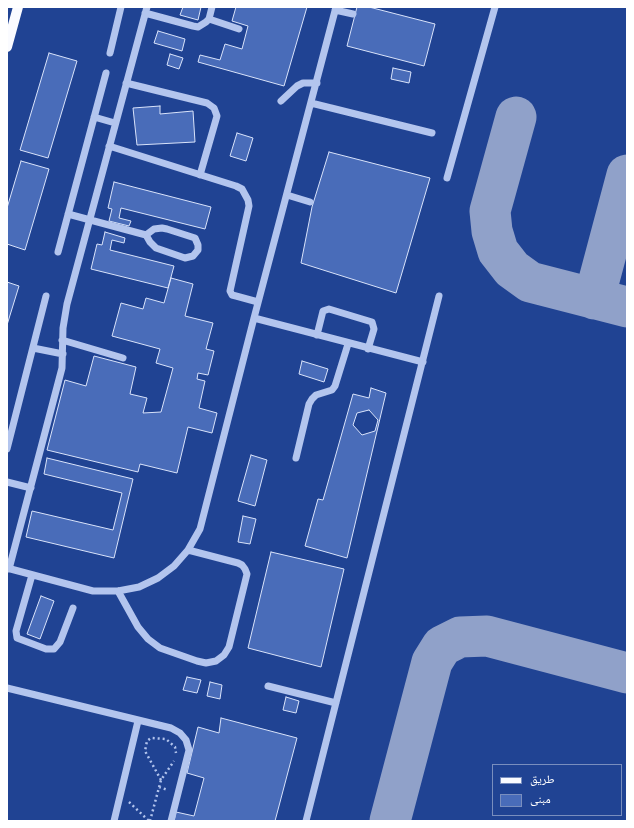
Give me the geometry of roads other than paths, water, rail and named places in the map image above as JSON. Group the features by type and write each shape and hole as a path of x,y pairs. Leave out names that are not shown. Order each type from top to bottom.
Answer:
{"main road":[{"path":"7,48 18,7"}],"street":[{"path":"110,53 121,7"},
{"path":"212,7 209,19 202,25 193,26 146,10 67,304 63,328 63,354 59,381 8,569 93,591 118,591 139,587 158,578 174,566 188,550 200,529 258,302 336,8 353,14"},
{"path":"447,178 494,7"},
{"path":"209,19 239,29"},
{"path":"58,252 106,73"},
{"path":"126,83 207,103 214,108 217,116 200,174"},
{"path":"281,102 296,86 303,83 317,83"},
{"path":"311,104 432,133"},
{"path":"94,117 115,123"},
{"path":"109,146 200,174 242,189 248,200 248,212 230,291 232,295 258,302"},
{"path":"287,195 310,202"},
{"path":"68,214 146,235 156,248 185,258 193,256 198,250 198,245 194,238 167,228 154,229 146,235"},
{"path":"7,449 46,296"},
{"path":"306,821 439,296"},
{"path":"317,335 323,311 324,309 329,309 372,322 374,329 368,349"},
{"path":"254,318 348,344 423,362"},
{"path":"62,340 123,358"},
{"path":"296,458 309,404 316,395 332,390 336,386 348,344"},
{"path":"33,348 63,354"},
{"path":"7,482 31,488"},
{"path":"118,591 138,627 148,639 160,648 197,661 206,663 216,661 224,655 229,646 247,574 246,569 238,563 188,550"},
{"path":"32,575 16,631 17,638 46,649 54,648 60,642 72,608"},
{"path":"268,686 336,703"},
{"path":"7,688 171,728 180,732 186,740 189,750 171,821"},
{"path":"114,821 138,721"}]}
